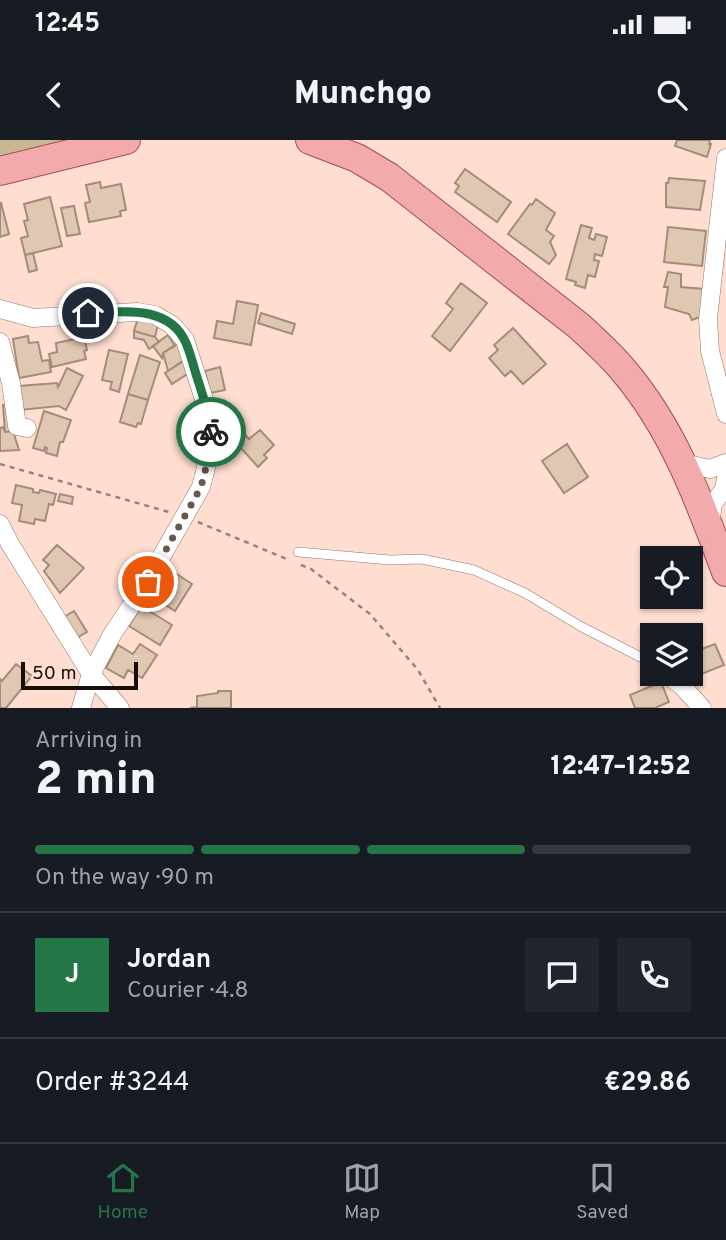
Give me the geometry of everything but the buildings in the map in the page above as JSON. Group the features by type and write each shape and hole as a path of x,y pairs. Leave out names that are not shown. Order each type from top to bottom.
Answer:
{"main road":[{"path":"310,140 356,158 389,177 579,326 631,380 661,425 683,463 726,572"},
{"path":"0,171 116,141"}],"street":[{"path":"726,158 708,319 710,351 726,414"},
{"path":"0,309 33,318 137,312 155,315 172,325 185,340 210,418 212,444 201,487 148,582 113,633 91,674 81,708"},
{"path":"0,342 11,383 17,426 27,428"},
{"path":"683,463 710,469 726,463"},
{"path":"695,492 726,478"},
{"path":"710,528 713,504 724,489 726,478"},
{"path":"0,524 91,674 120,708"},
{"path":"682,686 702,708"}],"lane":[{"path":"298,552 390,560 422,558 474,570 525,593 580,626 640,657"}],"path":[{"path":"0,464 183,516 311,569 370,614 418,670 440,708"}],"shaded area":[{"path":"0,140 68,140 0,156"}],"way so far":[{"path":"148,582 201,487 212,444 211,432"}],"route":[{"path":"88,313 137,312 155,315 172,325 185,340 210,418 211,432"}]}
